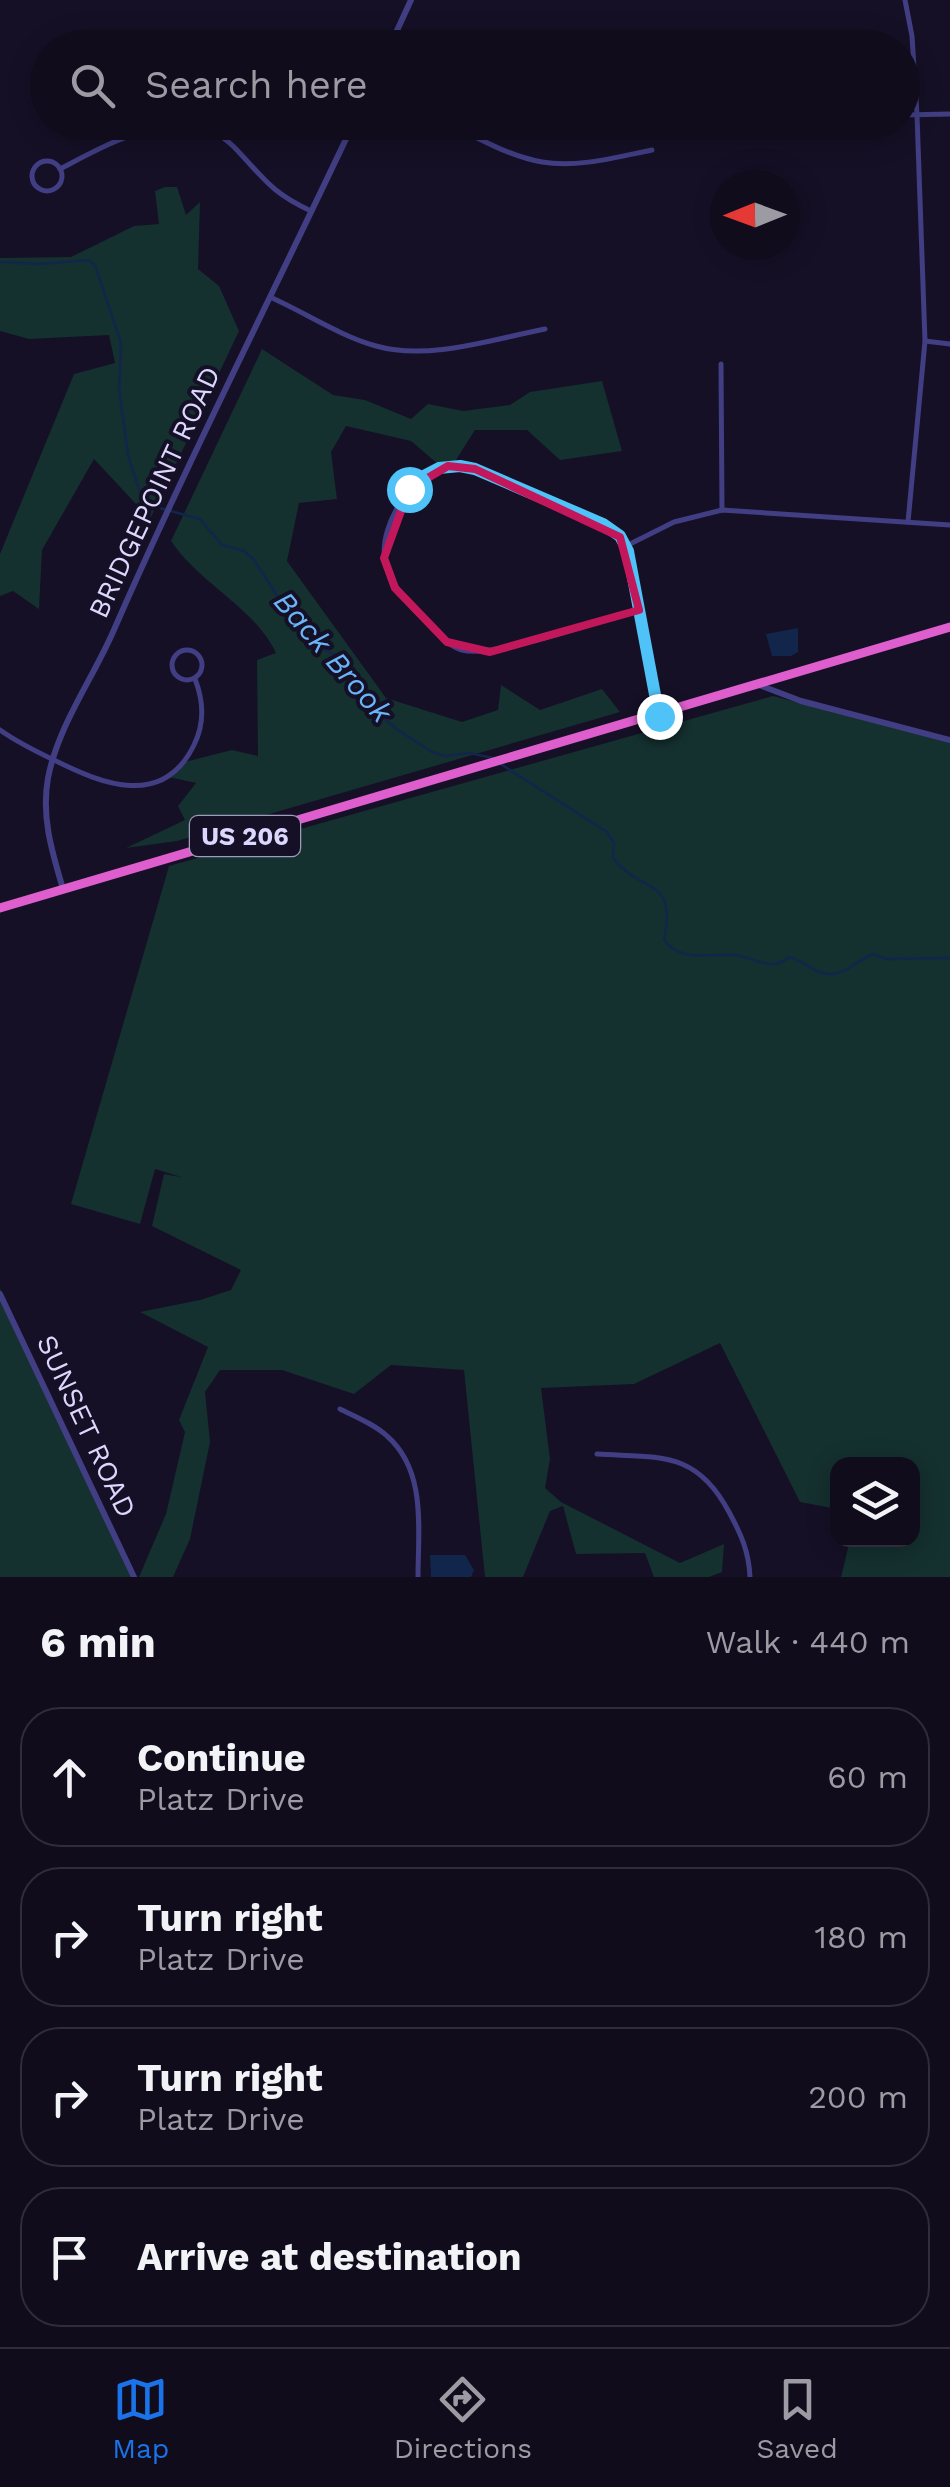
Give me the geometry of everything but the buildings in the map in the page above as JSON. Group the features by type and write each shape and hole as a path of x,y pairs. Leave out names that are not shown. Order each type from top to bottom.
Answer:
{"highway":[{"name":"US 206","path":"0,908 950,627"}],"street":[{"path":"397,30 411,0"},
{"path":"904,0 911,30"},
{"path":"920,115 950,114"},
{"path":"60,169 118,140"},
{"path":"225,140 276,193 312,211"},
{"name":"BRIDGEPOINT ROAD","path":"63,890 46,824 52,759 346,140"},
{"path":"483,140 541,162 592,162 652,150"},
{"path":"908,522 924,341 917,140"},
{"path":"43,162 53,162 60,169 60,184 53,190 38,189 32,181 34,167 43,162"},
{"path":"270,297 367,343 396,350 445,347 545,329"},
{"path":"924,341 950,344"},
{"path":"721,364 722,510"},
{"path":"639,610 490,652 462,650 446,642 395,588 384,558 386,539 409,489 432,470 448,466 475,469 615,531 626,546 639,610 659,716"},
{"path":"626,546 674,522 722,510 950,525"},
{"path":"180,652 195,652 202,660 202,671 195,679 186,681 174,673 172,664 180,652"},
{"path":"0,730 106,784 135,786 161,779 182,764 198,736 202,706 195,679"},
{"path":"758,684 800,701 950,740"},
{"name":"SUNSET ROAD","path":"0,1294 134,1577"},
{"path":"340,1408 387,1436 411,1471 419,1504 418,1577"},
{"path":"597,1454 672,1460 699,1471 718,1491 741,1534 747,1548 750,1577"}],"highlighted area":[{"path":"448,466 475,469 620,537 639,610 490,652 447,642 395,588 384,558 409,489"}],"green space":[{"path":"177,187 186,215 200,202 198,269 219,286 239,331 150,519 94,459 42,550 39,609 13,591 0,596 0,554 74,374 115,363 109,335 29,339 0,331 0,258 71,257 134,226 159,224 155,191"},
{"path":"262,349 333,395 365,400 411,419 428,404 463,411 510,405 530,392 602,381 622,451 560,460 527,430 475,430 454,463 438,464 411,441 346,426 331,452 337,499 299,503 287,561 386,698 462,722 498,710 501,685 540,710 602,689 620,712 177,841 126,848 185,820 178,806 196,783 164,776 181,763 232,750 258,756 257,660 276,653 255,623 171,541"},
{"path":"773,696 950,743 950,1577 841,1577 848,1547 920,1547 920,1457 830,1457 830,1508 800,1502 720,1343 634,1384 541,1388 550,1459 545,1488 561,1502 680,1563 724,1544 722,1572 709,1577 654,1577 645,1553 576,1554 563,1506 550,1511 523,1577 485,1577 464,1370 391,1365 354,1394 282,1370 220,1370 205,1392 210,1442 190,1539 173,1577 139,1577 166,1514 185,1432 179,1420 208,1347 140,1312 231,1290 241,1270 152,1226 164,1174 181,1177 155,1169 140,1224 71,1204 169,866"},
{"path":"0,1288 131,1577 0,1577"}],"water":[{"path":"798,628 798,652 772,656 766,634"},
{"path":"430,1555 465,1555 474,1570 471,1577 431,1577"}],"waterway":[{"name":"Back Brook","path":"0,262 88,260 95,265 121,343 119,389 128,455 140,492 160,508 200,519 222,545 244,551 254,560 282,603 299,616 321,648 341,658 356,673 368,703 395,728 445,756 469,753 493,758"},
{"name":"Back Brook","path":"499,763 607,832 614,843 613,858 661,896 667,919 664,940 679,952 734,955 769,964 789,957 827,974 841,972 873,954 887,959 950,958"}],"route":[{"path":"409,489 432,470 448,466 475,469 615,531 628,551 659,716"}]}
